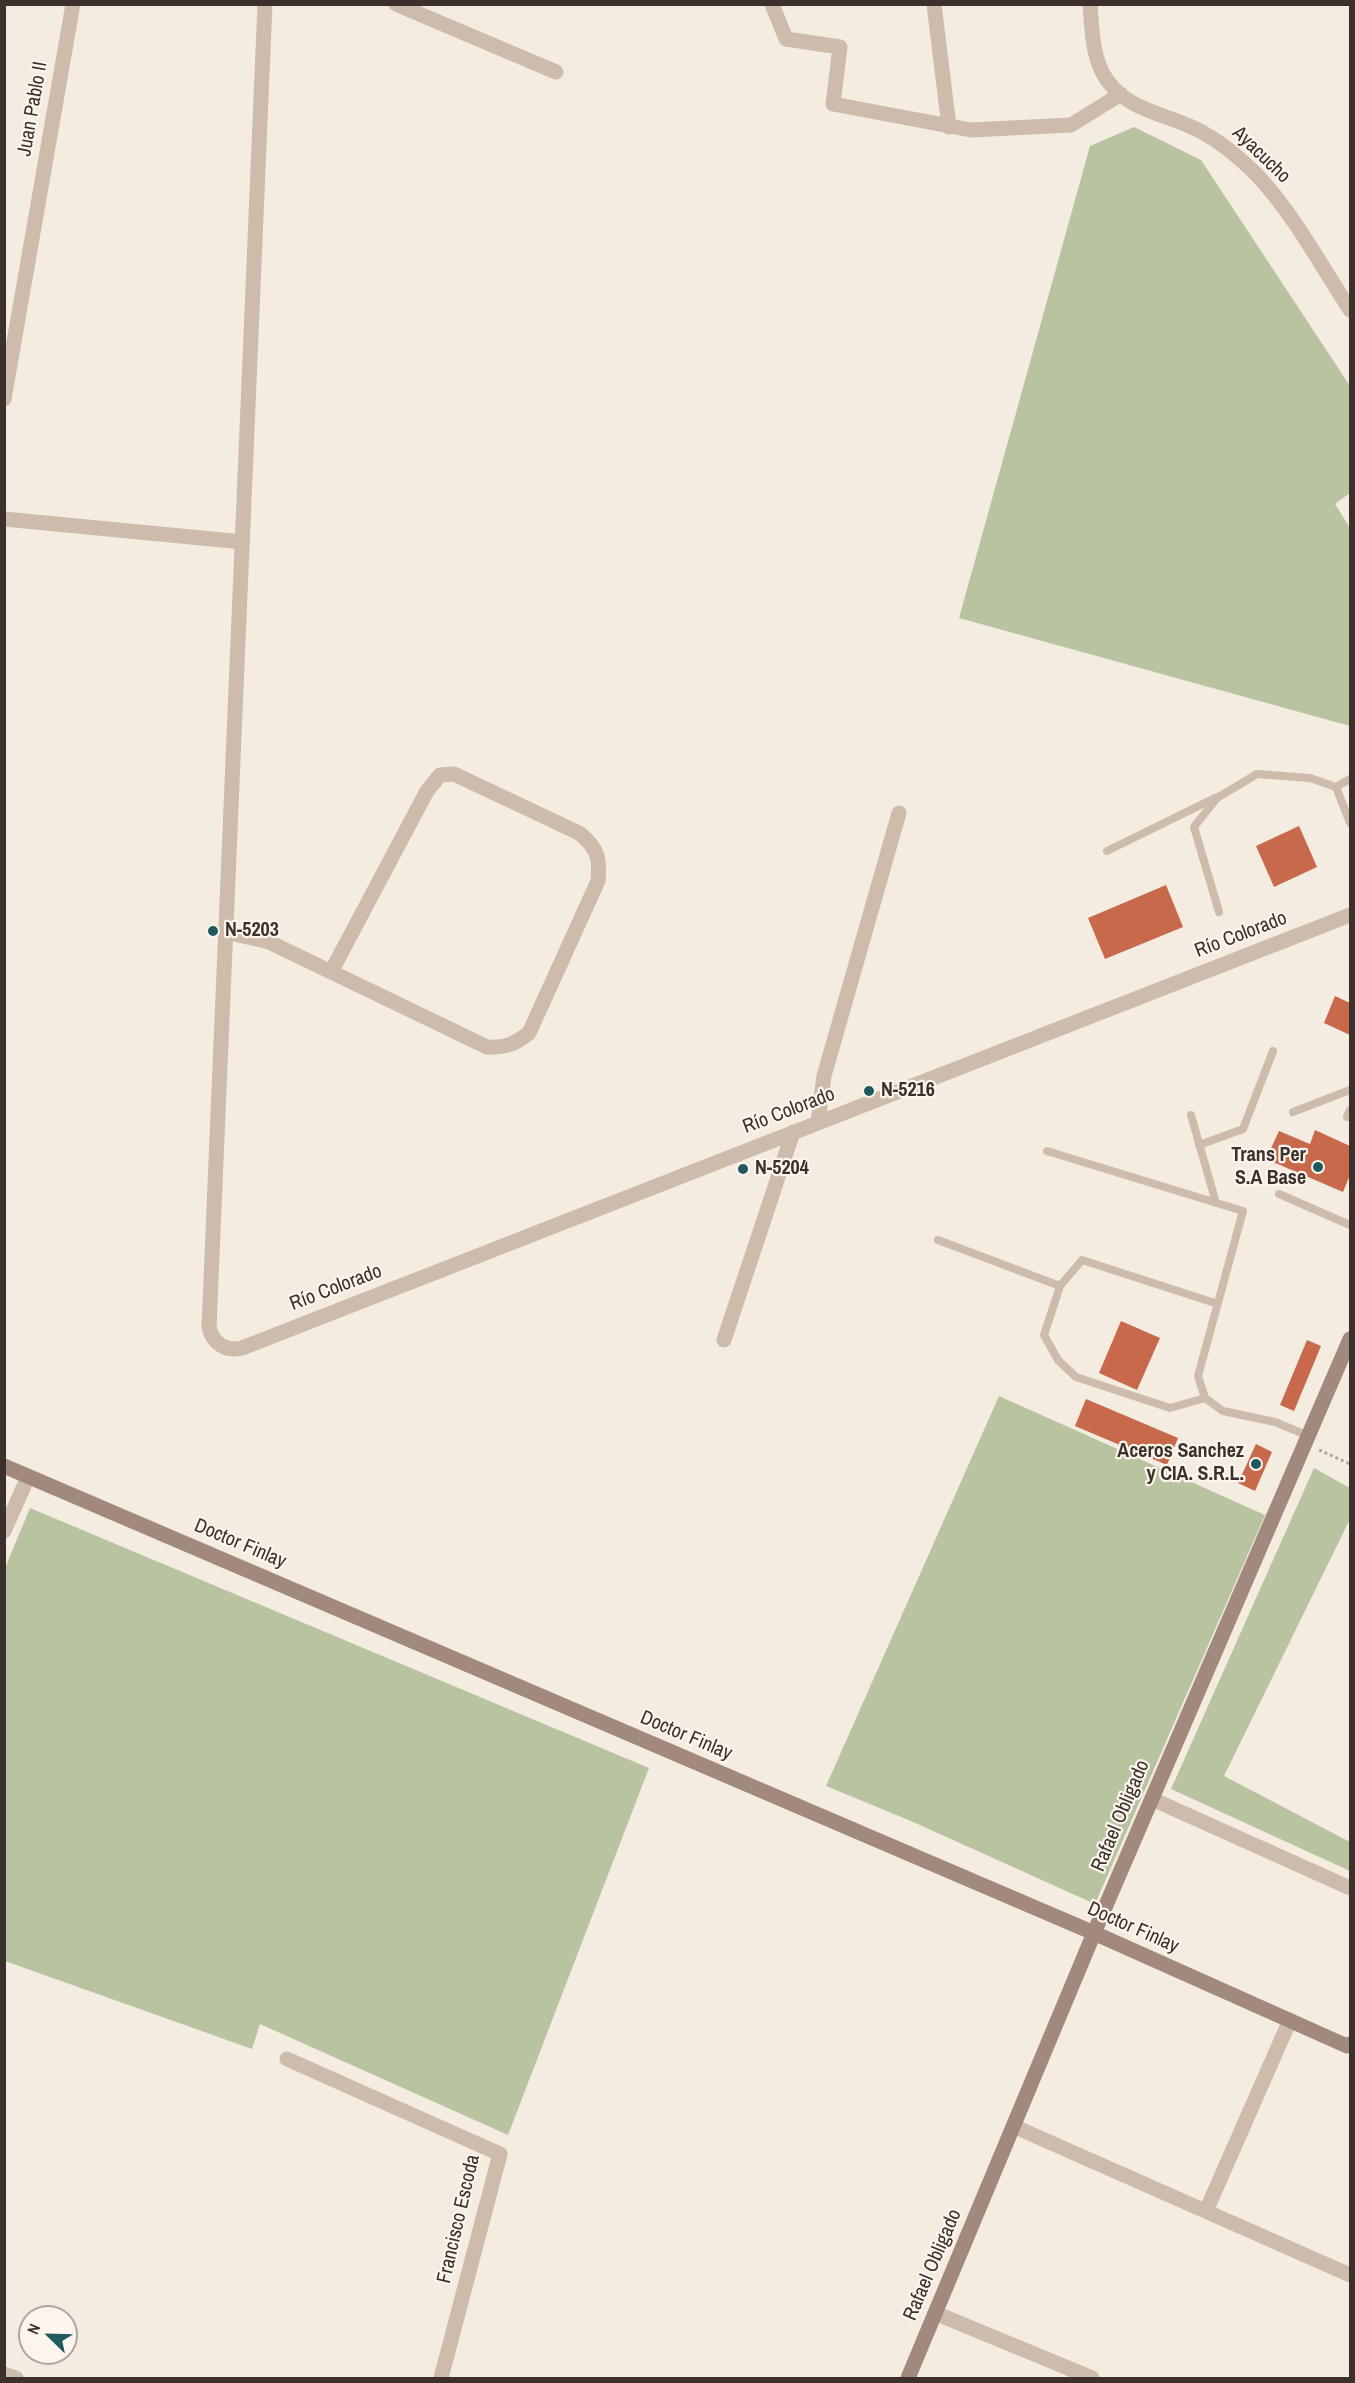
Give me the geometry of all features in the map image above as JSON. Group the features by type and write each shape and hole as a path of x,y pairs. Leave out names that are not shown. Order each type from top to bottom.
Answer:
{"street":[{"name":"Juan Pablo II","path":"4,399 73,4"},
{"path":"265,4 226,932 268,942 487,1047 502,1048 518,1042 529,1033 598,881 600,860 590,842 579,833 454,774 440,775 427,791 331,972"},
{"path":"396,4 556,72"},
{"path":"772,4 786,39 840,47 833,104 971,130 1071,125 1121,94"},
{"path":"934,4 950,127"},
{"name":"Ayacucho","path":"1090,4 1098,63 1107,80 1139,107 1200,131 1230,150 1257,175 1279,202 1350,310"},
{"path":"4,519 243,542"},
{"path":"818,1122 824,1076 898,813"},
{"name":"Río Colorado","path":"226,932 209,1327 219,1345 231,1349 242,1348 1350,915"},
{"path":"724,1340 793,1132"},
{"name":"Rafael Obligado","path":"908,2379 1094,1933 1350,1339"},
{"name":"Doctor Finlay","path":"4,1466 1094,1933 1349,2046"},
{"path":"4,1531 28,1477"},
{"path":"1152,1798 1350,1888"},
{"path":"1206,2211 1290,2020"},
{"name":"Francisco Escoda","path":"287,2059 500,2154 441,2379"},
{"path":"1013,2126 1350,2275"},
{"path":"935,2313 1092,2379"},
{"path":"4,2374 16,2379"}],"lane":[{"path":"1107,851 1216,798 1257,774 1310,778 1336,787 1350,779"},
{"path":"1336,787 1350,823"},
{"path":"1216,798 1194,828 1219,912"},
{"path":"1199,1145 1244,1129 1273,1051"},
{"path":"1293,1112 1350,1090"},
{"path":"1191,1115 1216,1203"},
{"path":"1047,1151 1244,1211 1198,1376 1205,1398 1223,1411 1275,1422 1307,1440"},
{"path":"1279,1194 1350,1225"},
{"path":"938,1240 1060,1286"},
{"path":"1205,1398 1170,1408 1076,1377 1058,1360 1044,1335 1060,1286 1082,1260 1218,1304"}],"path":[{"path":"1307,1440 1350,1464"}],"green space":[{"path":"1134,127 1201,160 1350,386 1350,493 1335,504 1350,528 1350,726 959,618 1090,146"},
{"path":"999,1396 1265,1515 1095,1904 911,1821 826,1786"},
{"path":"1314,1468 1350,1488 1350,1519 1224,1776 1350,1842 1350,1871 1171,1789"},
{"path":"30,1508 649,1768 508,2135 260,2024 252,2049 5,1961 5,1568"}],"building":[{"path":"1299,826 1317,867 1274,887 1256,846"},
{"path":"1166,885 1183,927 1105,959 1088,918"},
{"path":"1335,996 1350,1003 1350,1035 1324,1023"},
{"name":"Trans Per S.A Base","path":"1315,1130 1350,1146 1350,1175 1343,1192 1266,1159 1279,1131 1310,1144"},
{"path":"1121,1321 1160,1338 1137,1390 1099,1373"},
{"path":"1307,1340 1321,1346 1294,1411 1280,1405"},
{"path":"1086,1399 1178,1438 1167,1465 1075,1426"},
{"name":"Aceros Sanchez y CIA. S.R.L.","path":"1256,1444 1272,1452 1255,1491 1238,1483"}],"place":[{"name":"N-5203","path":"213,931"},
{"name":"N-5216","path":"869,1091"},
{"name":"Trans Per S.A Base","path":"1318,1167"},
{"name":"N-5204","path":"743,1169"},
{"name":"Aceros Sanchez y CIA. S.R.L.","path":"1256,1464"}]}
